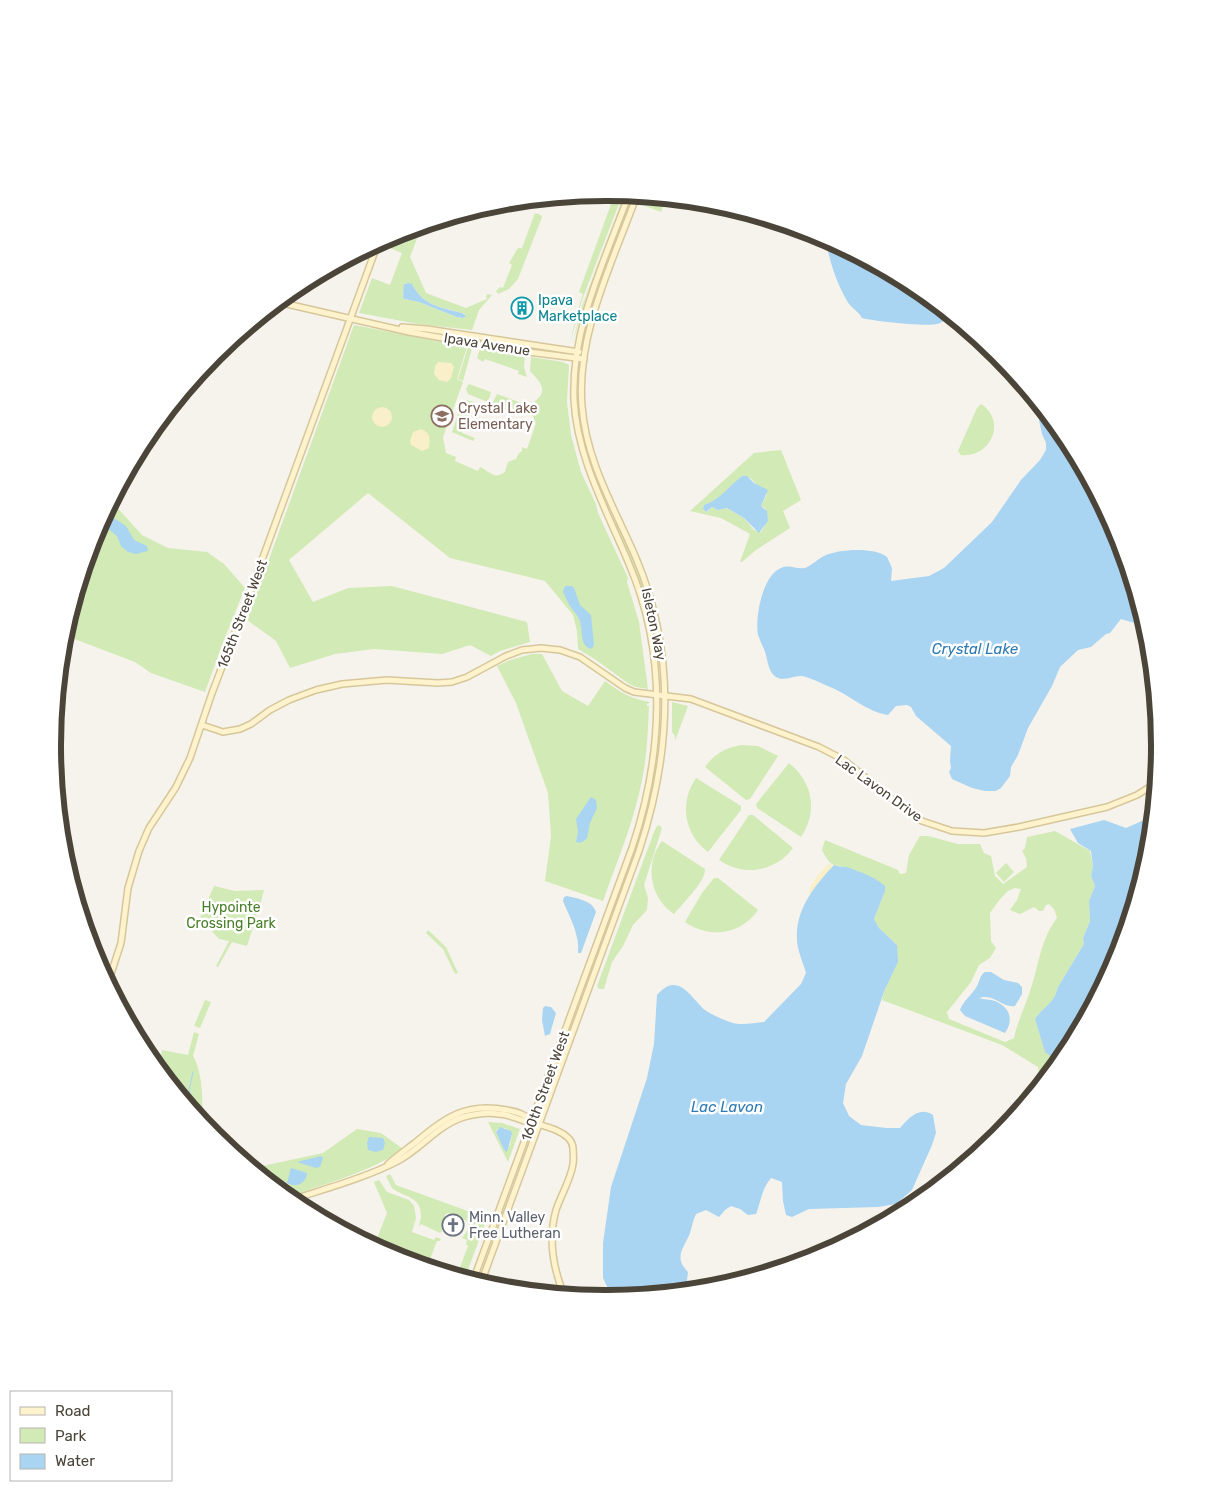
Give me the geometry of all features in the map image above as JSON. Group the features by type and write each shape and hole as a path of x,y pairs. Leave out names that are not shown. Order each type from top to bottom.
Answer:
{"street":[{"name":"Isleton Way","path":"616,891 637,833 650,784 662,696 640,591 589,469 578,429 574,401 576,351 587,308 626,202"},
{"name":"Isleton Way","path":"623,894 647,826 658,784 665,732 660,646 648,594 637,560 598,472 587,437 582,406 584,352 594,312 635,202"},
{"name":"165th Street West","path":"111,973 121,943 128,888 139,851 157,814 184,772 374,253"},
{"name":"Ipava Avenue","path":"287,304 409,332 505,349 584,359"},
{"name":"Ipava Avenue","path":"392,327 427,329 584,352"},
{"name":"Lac Lavon Drive","path":"202,725 220,731 240,729 289,700 316,690 348,683 395,680 438,684 452,682 467,677 506,656 522,650 537,648 560,650 577,655 628,690 638,694 691,699 820,747 844,760 909,813 922,821 952,831 984,833 1019,827 1107,807 1136,795 1149,787"},
{"name":"160th Street West","path":"475,1274 616,891"},
{"name":"160th Street West","path":"483,1276 623,894"},
{"path":"301,1197 360,1177 399,1160 442,1128 460,1118 475,1114 497,1113 525,1121 532,1121 563,1134 573,1145 573,1164 556,1210 552,1228 553,1263 562,1288"}],"green space":[{"path":"612,201 620,201 582,300 570,343 583,294 579,292"},
{"path":"623,201 586,298 572,345 582,306"},
{"path":"628,202 632,202 592,309 584,344 581,344 590,308"},
{"path":"641,202 664,204 661,212 640,204"},
{"path":"535,213 542,217 518,279 509,289 498,294 496,291 500,287 503,288 512,265 509,263 518,248 522,248"},
{"path":"419,235 410,257 426,293 466,308 487,299 486,296 488,294 492,295 479,310 472,330 418,324 359,313 372,278 390,285 402,253 387,247","holes":["405,283 412,284 422,298 434,305 465,314 463,318 419,302 405,299 403,296"]},
{"path":"354,325 467,347 457,379 463,382 443,437 446,453 456,457 455,461 478,471 480,467 495,475 505,472 508,462 516,459 522,451 522,447 527,449 536,423 531,421 534,418 532,415 536,405 534,402 539,398 542,390 539,382 530,371 531,357 563,362 569,365 567,402 571,435 581,472 628,578 627,582 639,622 648,689 629,684 578,649 577,631 573,615 545,581 450,558 368,493 289,560 313,602 348,588 392,586 527,622 530,642 500,651 491,656 470,645 442,654 374,649 335,654 290,668 276,641 247,620"},
{"path":"468,347 472,348 463,381 458,379"},
{"path":"480,349 525,357 524,367 527,377 518,374 519,371 485,359 483,362 477,358"},
{"path":"469,384 491,392 488,402 468,394 466,389"},
{"path":"497,394 524,404 532,403 533,406 529,415 510,408 509,411 494,405 493,402"},
{"path":"466,400 474,402 462,433 475,438 473,441 452,432 461,405"},
{"path":"981,404 989,411 993,420 992,437 980,451 961,455 958,451 977,408"},
{"path":"781,450 801,500 783,511 790,528 740,562 750,534 721,518 690,511 754,453","holes":["742,476 750,478 767,494 761,506 765,508 768,520 761,532 754,530 744,518 727,508 718,510 712,507 707,512 704,511 703,507 723,495"]},
{"path":"116,507 142,535 168,548 207,552 224,564 245,588 205,692 151,673 135,662 72,638 90,570"},
{"path":"617,522 636,565 651,615 649,615 634,568 614,523"},
{"path":"532,654 542,654 562,691 588,706 605,681 626,695 650,702 647,704 649,706 647,743 639,796 603,901 545,881 551,836 548,793 516,703 497,666"},
{"path":"672,702 688,706 675,741 675,736 672,732"},
{"path":"741,745 758,746 778,756 750,799 746,800 705,767 720,752"},
{"path":"789,763 803,779 808,788 810,798 810,818 801,837 757,808 756,804"},
{"path":"654,775 657,776 645,825 615,908 613,907 641,825"},
{"path":"696,778 741,806 741,810 708,852 694,836 687,818 687,798"},
{"path":"749,815 753,815 793,848 786,856 768,867 749,870 739,869 719,860"},
{"path":"659,825 662,828 644,885 648,898 647,910 633,925 623,946 612,962 604,989 599,989 597,986 654,832"},
{"path":"1055,831 1090,851 1093,866 1091,876 1095,886 1089,901 1090,921 1083,938 1084,944 1058,987 1052,1001 1035,1019 1045,1051 1053,1057 1039,1075 1038,1067 1002,1045 882,1000 897,945 879,928 874,919 885,891 842,866 832,864 822,850 825,840 898,870 900,874 906,873 909,855 920,836 928,836 958,844 980,844 984,853 991,856 995,876 1003,884 1027,867 1026,858 1022,851 1025,848 1027,837","holes":["1015,888 1021,889 1017,900 1010,910 1020,914 1034,907 1039,911 1043,911 1046,905 1049,904 1054,909 1057,918 1046,936 1014,1038 1005,1042 949,1019 947,1012 971,982 979,965 990,958 996,948 991,941 990,913 1000,899 1008,891"]},
{"path":"662,841 705,869 698,886 674,914 659,899 652,880 653,860 656,850"},
{"path":"1006,863 1014,872 1004,882 996,873"},
{"path":"714,878 718,878 758,910 743,925 724,932 714,932 704,931 685,922 702,893"},
{"name":"Hypointe Crossing Park","path":"214,886 235,891 264,890 247,946 232,942 218,967 216,966 229,941 219,939 200,918"},
{"path":"428,930 446,947 458,973 455,974 443,949 426,933"},
{"path":"205,1000 211,1002 200,1028 194,1026"},
{"path":"194,1032 199,1034 193,1056 201,1079 202,1111 177,1081 161,1056 162,1050 188,1055"},
{"path":"488,1122 502,1123 520,1129 508,1162","holes":["505,1128 512,1134 510,1145 504,1150 496,1132 497,1129"]},
{"path":"357,1129 381,1133 403,1149 376,1165 297,1194 260,1166 323,1153"},
{"path":"390,1174 396,1185 487,1218 467,1272 465,1272 439,1263 459,1270 468,1246 466,1244 467,1240 462,1238 467,1231 469,1223 472,1224 474,1220 468,1218 467,1222 448,1213 445,1215 440,1233 421,1224 419,1227 421,1215 418,1204 415,1200 392,1188 386,1176"},
{"path":"379,1180 387,1192 409,1200 414,1206 416,1218 412,1232 434,1240 436,1237 441,1239 437,1241 430,1259 432,1261 377,1239 387,1213 374,1182"}],"sand":[{"path":"438,362 451,363 454,367 451,378 447,382 439,380 434,374 435,366"},
{"path":"382,407 389,410 392,417 389,424 382,427 375,424 372,417 375,410"},
{"path":"421,429 427,432 430,439 429,448 422,451 411,445 410,441 413,432"},
{"path":"829,864 834,865 811,895 809,893 814,881"}],"water":[{"path":"827,248 878,274 945,319 941,323 922,325 862,318 849,304 840,288"},
{"path":"404,284 412,284 421,297 427,301 466,316 463,318 457,317 419,302 403,298"},
{"name":"Crystal Lake","path":"1038,413 1078,473 1095,505 1122,570 1136,623 1121,619 1110,633 1106,634 1091,647 1078,650 1060,667 1052,686 1028,728 1018,755 1011,767 1010,776 1001,788 996,791 985,791 972,788 952,779 949,772 951,768 951,746 916,716 911,707 907,705 896,706 888,715 866,707 837,690 808,678 802,676 783,679 776,677 769,668 758,635 759,609 768,581 779,569 783,567 805,568 824,556 838,552 865,550 887,557 892,568 891,581 929,576 944,568 992,522 1021,480 1040,460 1046,450 1046,443"},
{"path":"742,476 747,476 754,483 768,490 761,506 767,511 768,521 759,533 744,518 727,508 718,510 712,507 706,512 703,509 704,505 720,496"},
{"path":"112,517 126,526 134,540 147,546 148,551 136,554 128,552 121,546 117,536 107,528"},
{"path":"565,586 572,586 574,588 580,605 591,615 594,644 592,649 583,641 579,619 563,592"},
{"path":"591,797 596,800 597,808 590,823 587,838 578,843 576,842 578,832 576,819"},
{"path":"1146,819 1140,852 1122,921 1095,986 1078,1018 1052,1057 1045,1052 1035,1019 1052,1001 1058,987 1084,944 1083,938 1090,921 1089,901 1095,886 1091,876 1093,866 1091,851 1078,843 1070,829 1104,820 1126,828"},
{"name":"Lac Lavon","path":"834,865 861,872 885,886 885,891 874,919 879,928 897,945 898,962 885,989 862,1056 846,1084 843,1103 849,1116 861,1125 900,1128 915,1114 923,1112 933,1115 936,1133 912,1190 896,1204 878,1207 809,1209 792,1217 786,1215 782,1182 771,1178 764,1190 756,1214 748,1215 740,1209 731,1206 719,1217 706,1210 696,1214 680,1257 688,1272 688,1284 642,1289 609,1290 603,1278 603,1243 611,1187 647,1078 654,1044 657,995 671,985 678,986 689,993 705,1010 720,1018 738,1024 764,1022 801,984 806,973 797,943 797,928 803,908 820,881"},
{"path":"567,896 588,902 596,912 581,953 578,953 576,933 563,901 564,897"},
{"path":"985,972 991,972 1004,980 1018,983 1022,987 1022,994 1015,1006 1006,1005 989,997 979,998 995,1001 1007,1010 1010,1019 1005,1033 965,1016 960,1010"},
{"path":"545,1006 551,1007 556,1013 550,1034 545,1036 542,1020 543,1008"},
{"path":"500,1127 511,1131 512,1134 507,1152 504,1150 496,1132"},
{"path":"369,1137 383,1138 385,1143 383,1150 376,1152 368,1150 367,1143"},
{"path":"321,1156 323,1158 320,1167 316,1168 297,1162"},
{"path":"291,1168 307,1173 303,1182 297,1185 287,1183"}],"waterway":[{"path":"190,1098 189,1090 193,1072"}],"place":[{"name":"Ipava Marketplace","path":"522,308"},
{"name":"Crystal Lake Elementary","path":"442,416"},
{"name":"Minn. Valley Free Lutheran","path":"453,1225"}]}
